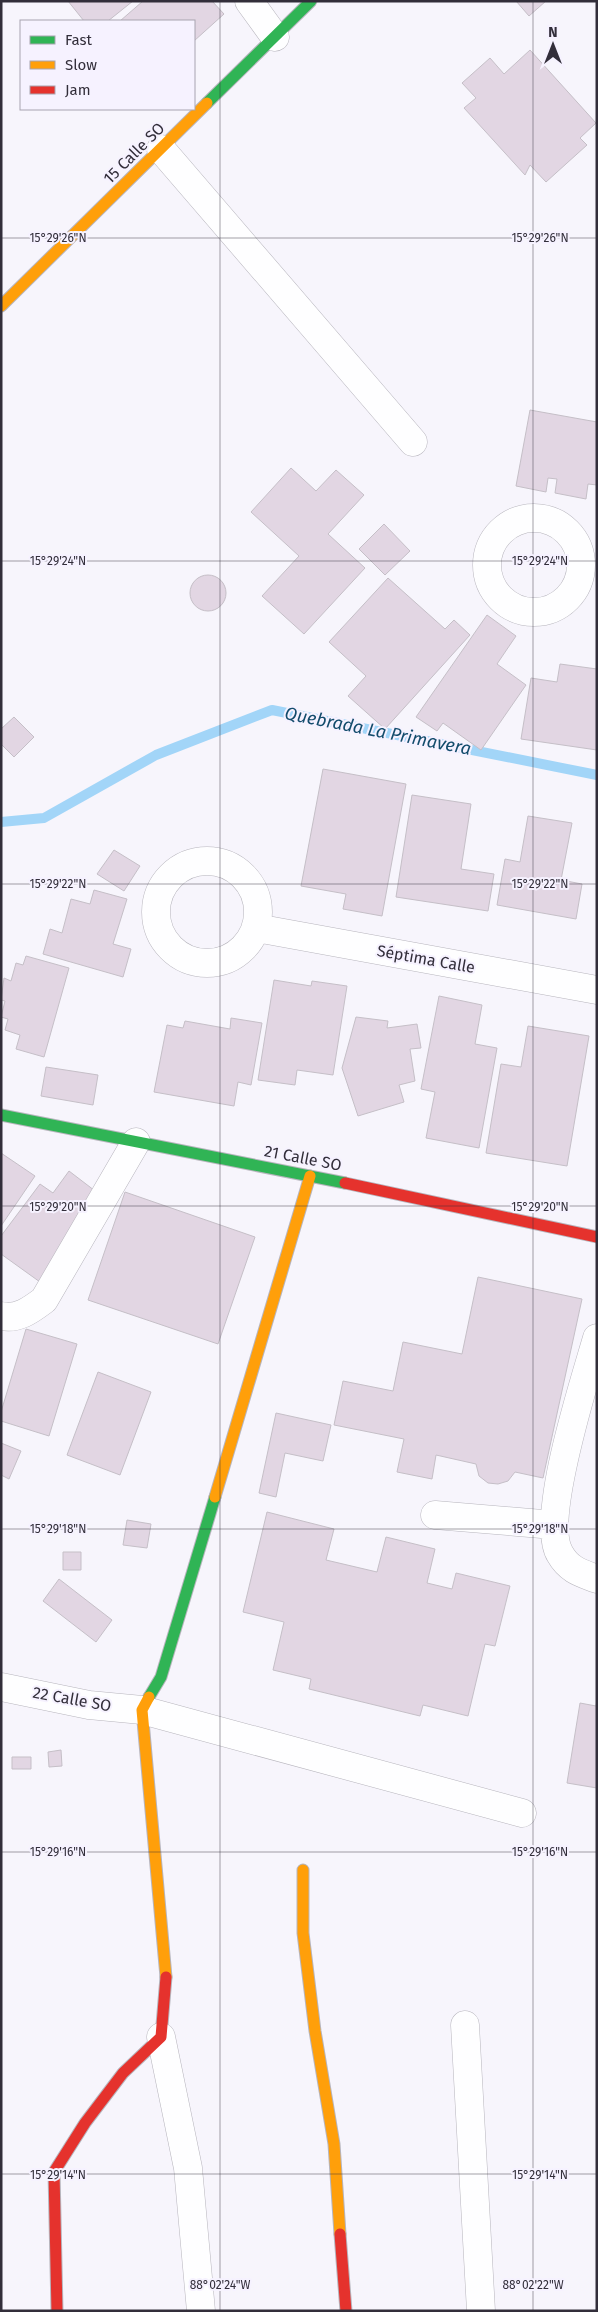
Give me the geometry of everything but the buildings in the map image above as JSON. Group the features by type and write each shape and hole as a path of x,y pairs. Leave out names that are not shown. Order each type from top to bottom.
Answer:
{"street":[{"path":"249,1 275,37"},
{"name":"15 Calle SO","path":"5,296 162,149 312,1"},
{"path":"162,149 413,442"},
{"name":"Séptima Calle","path":"256,928 597,990"},
{"name":"21 Calle SO","path":"1,1115 310,1176 597,1237"},
{"path":"1,1316 8,1318 27,1312 44,1300 136,1142"},
{"path":"201,2311 188,2168 162,2037 166,1972 142,1710 162,1677 310,1176"},
{"path":"597,1338 560,1474 554,1525 559,1553 572,1570 597,1579"},
{"path":"435,1515 554,1525"},
{"name":"22 Calle SO","path":"1,1686 89,1705 142,1710 522,1813"},
{"path":"303,1870 303,1934 315,2031 334,2144 346,2311"},
{"path":"465,2025 481,2311"},
{"path":"57,2311 54,2172 85,2123 123,2073 162,2037"}],"waterway":[{"name":"Quebrada La Primavera","path":"1,822 44,818 156,755 272,710 597,775"}],"traffic: fast":[{"path":"207,103 311,1"},
{"path":"1,1115 345,1183"},
{"path":"149,1697 161,1677 215,1497"}],"traffic: slow":[{"path":"1,306 207,103"},
{"path":"215,1497 310,1176"},
{"path":"149,1697 142,1710 166,1977"},
{"path":"303,1870 303,1933 315,2031 334,2144 340,2234"}],"traffic: jam":[{"path":"345,1183 597,1237"},
{"path":"57,2311 54,2172 85,2123 123,2073 161,2037 166,1977"},
{"path":"340,2234 346,2311"}]}
